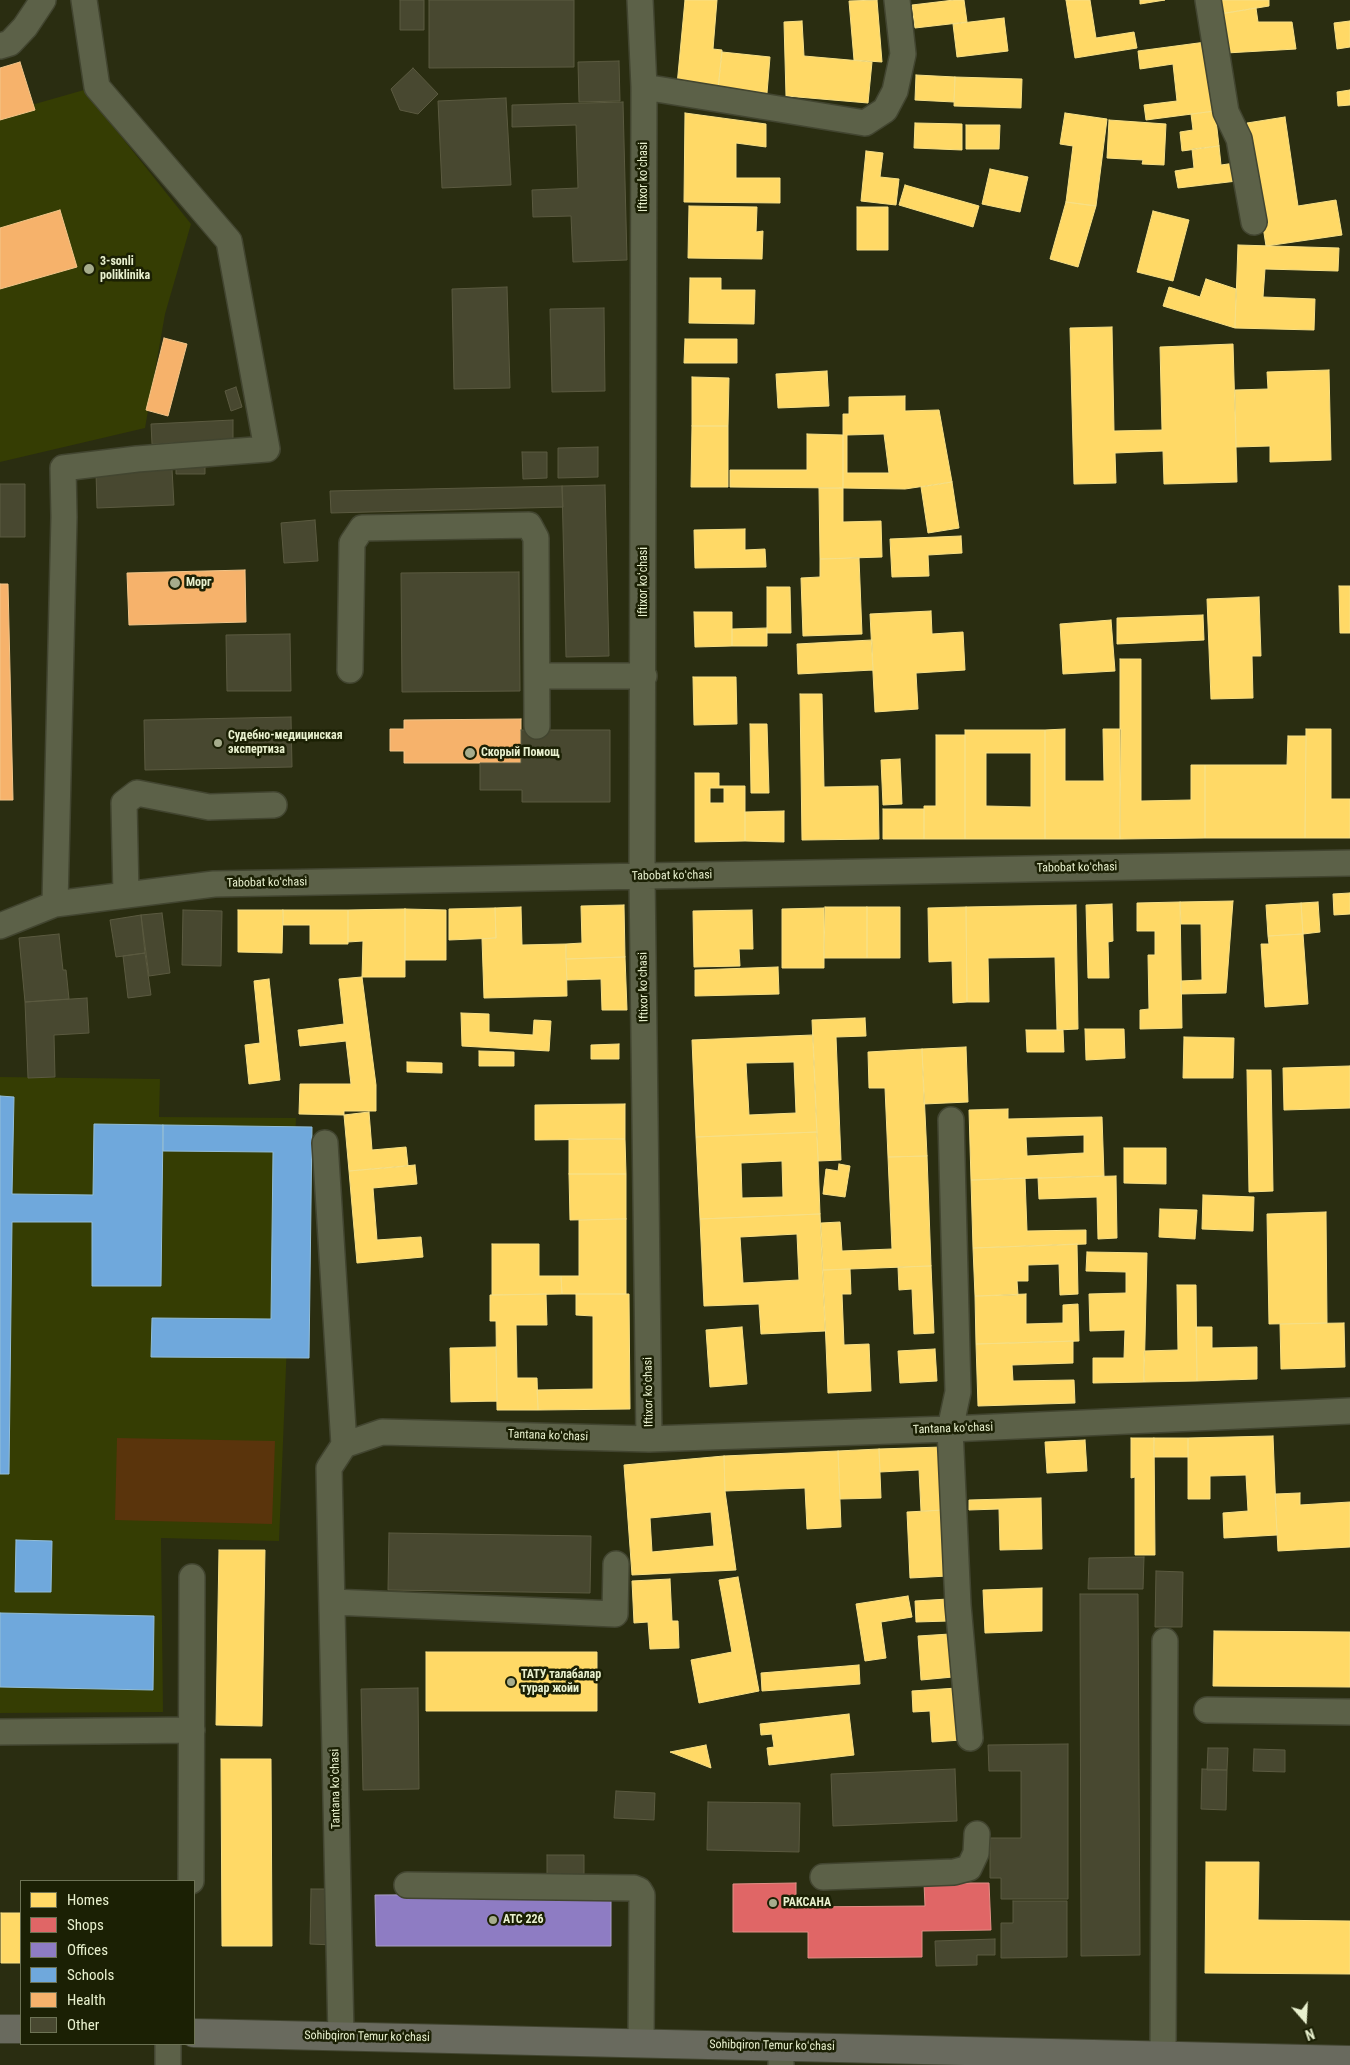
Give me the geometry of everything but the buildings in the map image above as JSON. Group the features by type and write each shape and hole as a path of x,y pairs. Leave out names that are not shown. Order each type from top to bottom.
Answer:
{"main road":[{"path":"0,2029 20,2029"},
{"name":"Sohibqiron Temur koʻchasi","path":"195,2033 641,2044 781,2056 1122,2060 1163,2056 1350,2060"}],"street":[{"path":"0,46 10,43 25,27 43,0"},
{"path":"55,904 64,517 63,468 137,459 267,449 229,241 97,87 84,0"},
{"name":"Iftixor koʻchasi","path":"640,0 644,87 642,877 649,1439"},
{"path":"644,87 864,123 885,110 896,91 903,54 897,0"},
{"path":"1208,0 1226,112 1239,139 1254,222"},
{"path":"350,670 352,544 362,528 528,525 536,538 537,726"},
{"path":"537,676 644,676"},
{"path":"126,894 124,803 137,793 209,808 274,805"},
{"name":"Tabobat koʻchasi","path":"0,926 55,904 214,884 1350,862"},
{"path":"951,1120 958,1392 950,1429 958,1605 970,1738"},
{"path":"325,1143 344,1445"},
{"name":"Tantana koʻchasi","path":"341,2037 329,1468 344,1445 382,1432 649,1439 950,1429 1350,1411"},
{"path":"332,1602 615,1614 616,1564"},
{"path":"191,1880 192,1577"},
{"path":"1163,2056 1165,1642"},
{"path":"1207,1710 1350,1712"},
{"path":"0,1732 192,1730"},
{"path":"823,1877 954,1872 969,1868 976,1853 977,1834"},
{"path":"407,1884 624,1888 639,1890 642,1895 641,2044"},
{"path":"168,2045 168,2065"}],"shaded area":[{"name":"3-sonli poliklinika","path":"84,90 191,224 165,314 145,428 0,462 0,114"},
{"path":"0,1077 160,1079 159,1117 296,1118 279,1541 161,1538 163,1712 0,1713"},
{"path":"117,1438 275,1441 272,1524 115,1520"}],"place":[{"name":"3-sonli poliklinika","path":"89,269"},
{"name":"Морг","path":"175,583"},
{"name":"Судебно-медицинская экспертиза","path":"218,743"},
{"name":"Скорый Помощ","path":"470,753"},
{"name":"ТАТУ талабалар турар жойи","path":"511,1682"},
{"name":"РАКСАНА","path":"773,1903"},
{"name":"АТС 226","path":"493,1920"}]}
